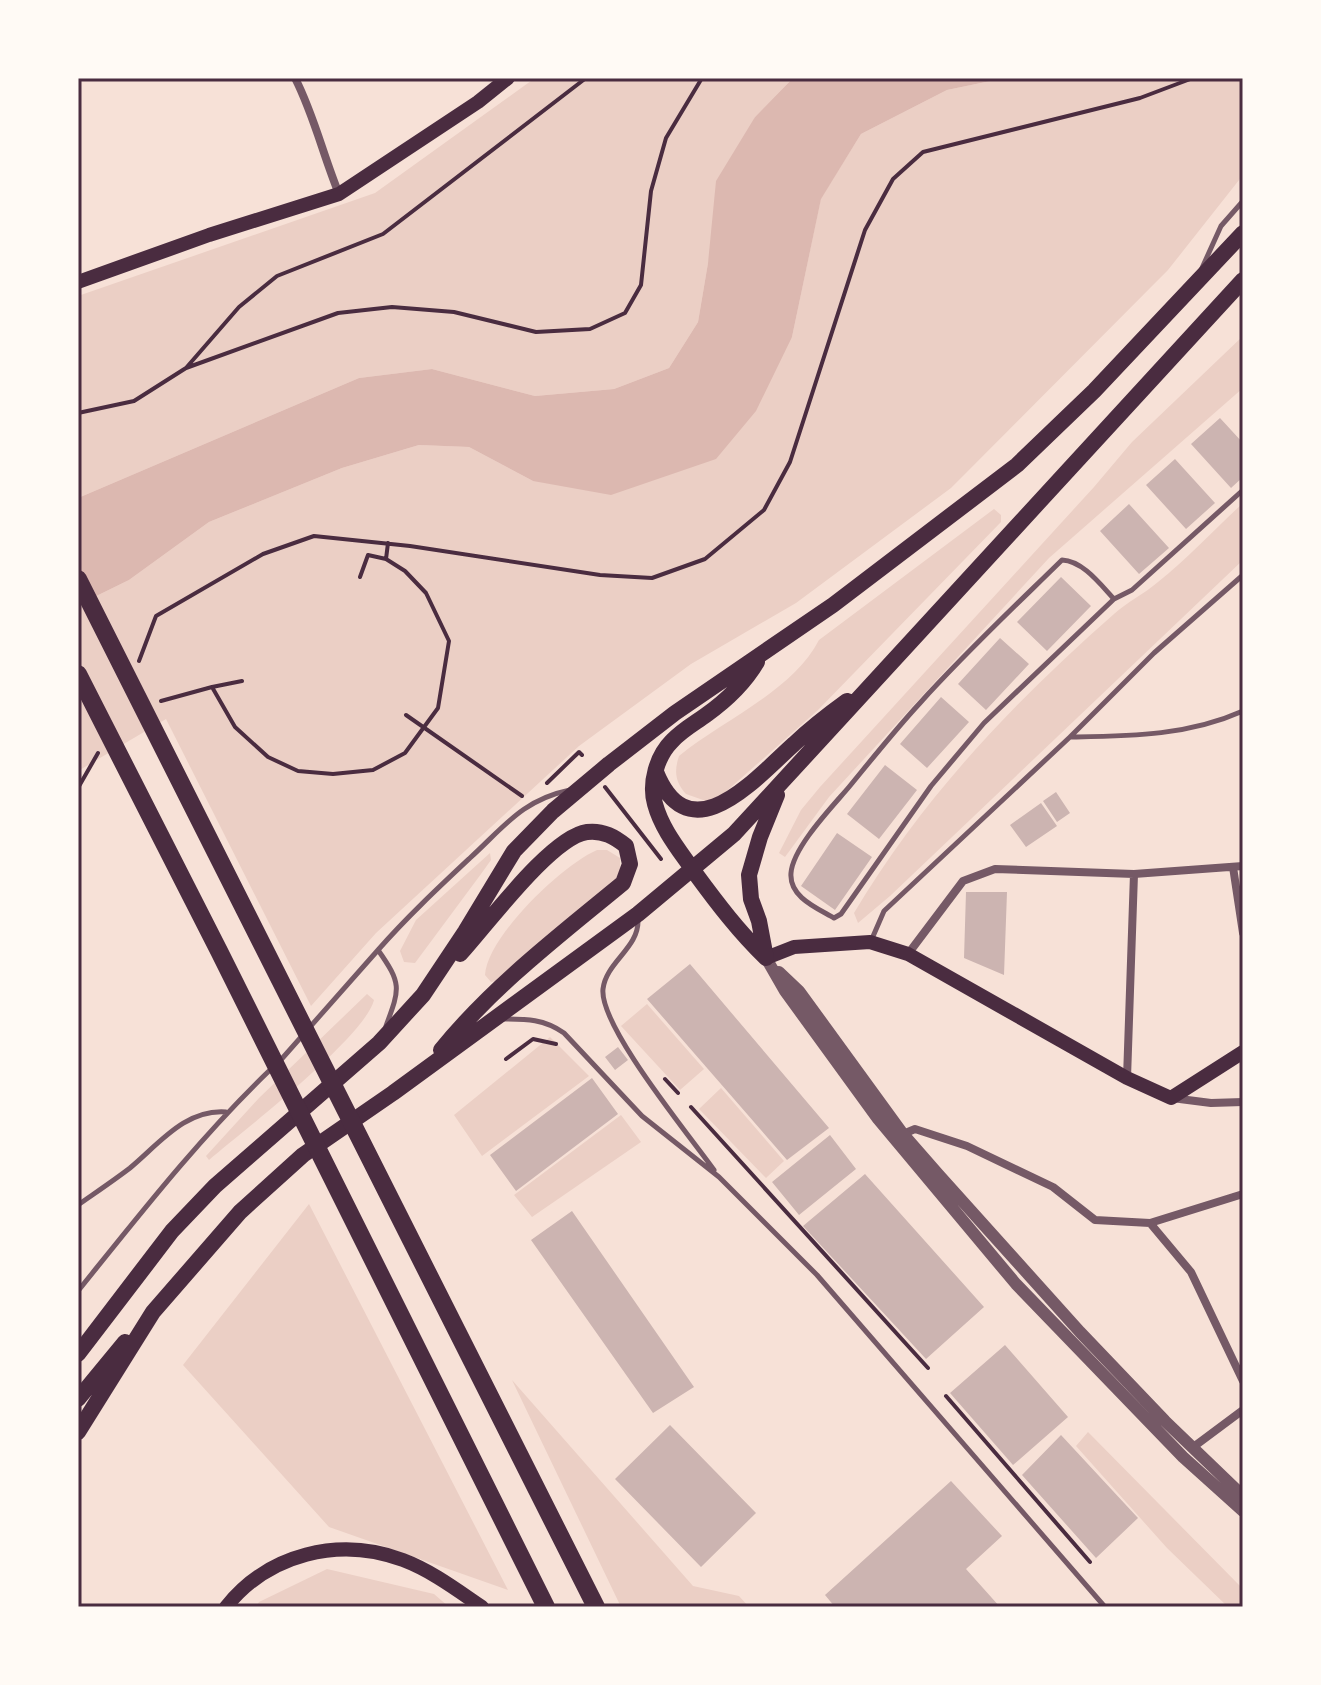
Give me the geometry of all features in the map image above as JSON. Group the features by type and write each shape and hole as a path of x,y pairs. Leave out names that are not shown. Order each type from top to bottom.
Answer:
{"highway":[{"path":"78,579 596,1607"},
{"path":"78,674 546,1607"}],"main road":[{"path":"78,282 209,235 339,194 478,102 508,78"},
{"path":"423,995 514,851 579,788 675,713 833,605 1017,465 1094,391 1243,233"},
{"path":"78,1399 112,1356 240,1212 303,1155 638,914 734,834 1243,280"},
{"path":"1201,324 1243,296"},
{"path":"759,657 747,679 730,696 672,740 664,750 656,771 654,802 676,847 717,904 766,958"},
{"path":"656,771 667,795 677,804 689,809 712,809 749,786 812,727 872,684"},
{"path":"766,958 751,899 749,875 780,786"},
{"path":"78,1354 172,1231 215,1186 379,1043 480,932 519,883 571,839 586,832 610,834 626,846 630,864 623,883 477,1009 427,1067"},
{"path":"766,958 794,947 870,942 908,954 1127,1078 1171,1098 1243,1052"},
{"path":"78,1338 115,1304"},
{"path":"78,1432 153,1312"},
{"path":"226,1607 240,1589 273,1565 300,1555 329,1551 369,1551 402,1559 426,1570 482,1607"}],"street":[{"path":"295,78 309,105 323,156 339,194"},
{"path":"908,954 963,881 995,869 1134,874 1243,866"},
{"path":"1233,867 1243,933"},
{"path":"1127,1078 1134,874"},
{"path":"766,958 794,1004 1016,1284 1188,1452 1243,1511"},
{"path":"1171,1098 1211,1103 1243,1102"},
{"path":"899,1137 915,1129 967,1146 1053,1187 1095,1220 1150,1223 1243,1194"},
{"path":"1150,1223 1191,1272 1243,1381"},
{"path":"1188,1452 1243,1410"},
{"path":"1188,1452 1243,1496"}],"lane":[{"path":"1198,278 1221,226 1243,201"},
{"path":"1114,599 1089,574 1071,561 1062,560 919,704 821,820 796,857 791,872 792,886 798,895 834,918 841,914 931,786 984,723 1114,599 1132,590 1243,490"},
{"path":"870,942 884,911 1070,737 1154,653 1243,575"},
{"path":"1070,737 1156,735 1190,729 1243,711"},
{"path":"78,1291 226,1112 285,1056 411,912 510,818 551,794 579,788"},
{"path":"638,914 638,930 604,982 605,1009 634,1059 719,1177"},
{"path":"378,950 394,973 398,993 379,1043"},
{"path":"493,1020 534,1019 552,1024 642,1116 719,1177 817,1275 1105,1607"},
{"path":"78,1205 129,1169 185,1122 200,1114 226,1112"}],"path":[{"path":"186,368 239,307 277,276 383,234 586,78"},
{"path":"78,413 134,401 186,368 338,313 392,307 454,312 536,332 590,329 625,313 641,285 651,191 666,138 702,78"},
{"path":"135,672 156,616 263,554 314,536 388,543 600,575 652,578 705,559 764,510 790,462 865,230 893,179 923,152 1140,98 1193,78"},
{"path":"386,559 388,543"},
{"path":"212,687 235,727 268,757 298,771 333,774 373,770 405,753 438,708 449,641 426,593 405,571 386,559 368,555 360,577"},
{"path":"160,702 242,681"},
{"path":"406,715 528,800"},
{"path":"78,788 101,749"},
{"path":"538,791 579,752 582,755"},
{"path":"604,785 669,870"},
{"path":"506,1059 533,1039 564,1045"},
{"path":"691,1107 928,1368"},
{"path":"946,1396 1090,1562"}],"shaded area":[{"path":"535,78 793,78 755,117 708,263 698,322 669,368 614,389 535,396 432,369 359,378 78,498 78,296 375,193"},
{"path":"793,78 1005,78 947,90 861,134 821,199 792,337 756,411 716,459 611,495 533,481 469,447 419,445 342,468 209,522 129,580 78,605 78,498 359,378 432,369 535,396 614,389 669,368 698,322 708,263 716,181 755,117"},
{"path":"1005,78 1243,78 1243,175 1168,270 951,488 796,603 691,664 579,746 376,933 311,1006 166,719 78,771 78,605 129,580 209,522 342,468 419,445 469,447 533,481 792,337 821,198 861,134 947,90"},
{"path":"1243,336 1243,388 1049,558 829,797 785,857 779,853 801,810 820,787 1132,442"},
{"path":"1243,503 1243,560 858,923 854,913 881,870 972,753 1040,682 1119,610 1169,573"},
{"path":"994,509 1001,515 1001,522 818,710 721,796 706,801 686,794 676,776 679,756 775,690 807,658 819,640"},
{"path":"597,850 607,850 620,858 620,871 616,879 496,981 491,982 485,975 489,959 512,923 547,886"},
{"path":"490,853 491,860 415,963 404,962 400,951 416,920"},
{"path":"367,994 374,1000 349,1037 301,1083 209,1160 206,1156 259,1098"},
{"path":"647,1004 704,1069 680,1090 621,1026"},
{"path":"550,1037 589,1076 482,1156 454,1115"},
{"path":"721,1088 784,1161 766,1178 699,1109"},
{"path":"621,1115 641,1142 532,1217 514,1195"},
{"path":"309,1204 508,1590 329,1527 183,1365"},
{"path":"512,1380 693,1586 739,1596 749,1607 621,1607"},
{"path":"1088,1432 1243,1589 1243,1607 1228,1607 1167,1548 1076,1446"},
{"path":"327,1569 434,1594 449,1607 256,1607 259,1602"}],"building":[{"path":"1220,418 1243,443 1243,477 1231,488 1191,444"},
{"path":"1175,459 1215,503 1186,529 1146,485"},
{"path":"1129,504 1169,548 1139,574 1100,531"},
{"path":"1061,577 1091,606 1047,651 1017,622"},
{"path":"1000,638 1029,664 986,710 958,684"},
{"path":"941,697 969,722 927,768 900,744"},
{"path":"885,765 917,790 879,839 847,814"},
{"path":"1056,792 1070,813 1057,822 1043,801"},
{"path":"1041,803 1057,826 1026,847 1010,825"},
{"path":"837,833 872,857 835,910 801,886"},
{"path":"966,892 1007,892 1004,975 964,958"},
{"path":"690,964 829,1128 787,1160 647,999"},
{"path":"618,1047 628,1060 615,1070 605,1057"},
{"path":"592,1078 618,1114 516,1191 490,1155"},
{"path":"830,1135 856,1169 799,1215 772,1182"},
{"path":"865,1174 984,1307 926,1359 803,1226"},
{"path":"572,1211 694,1387 653,1413 531,1240"},
{"path":"1005,1345 1068,1417 1013,1465 950,1393"},
{"path":"670,1425 756,1513 701,1567 615,1479"},
{"path":"1061,1435 1138,1518 1096,1558 1022,1475"},
{"path":"951,1481 1002,1536 966,1569 1000,1607 835,1607 825,1595"}]}
